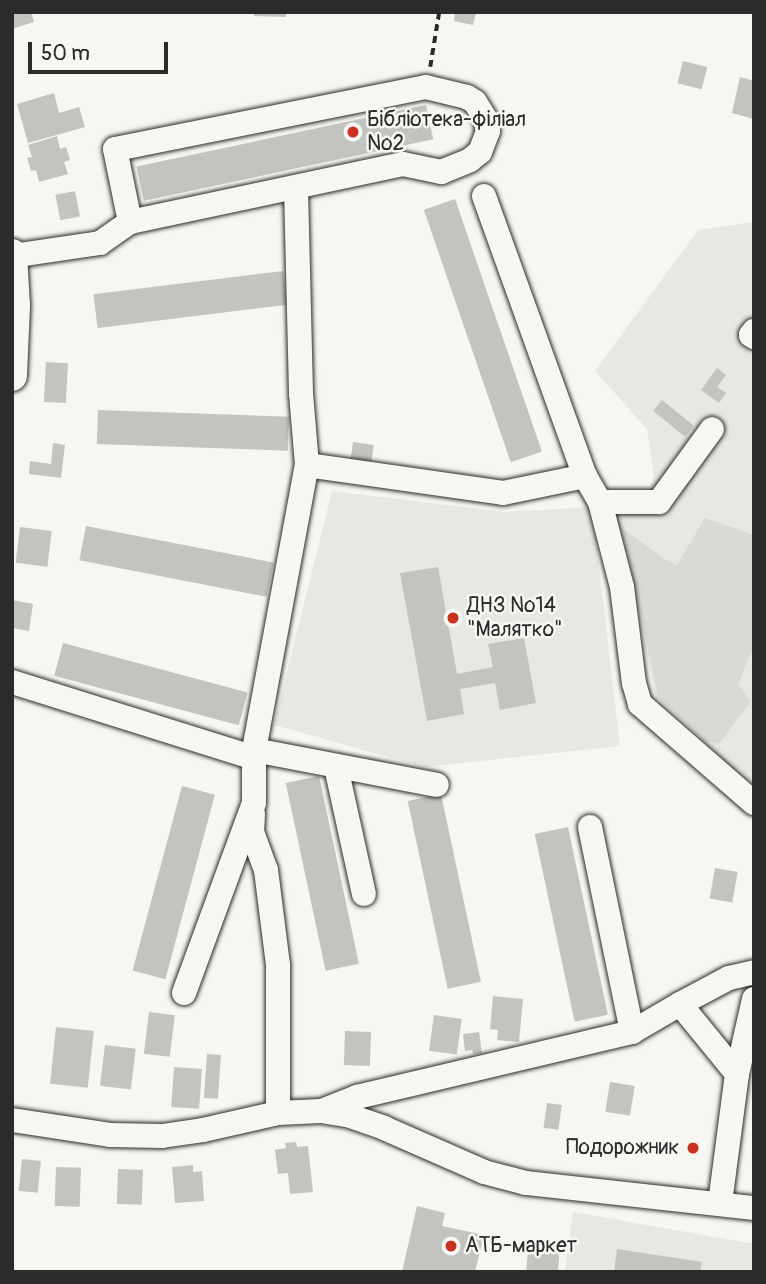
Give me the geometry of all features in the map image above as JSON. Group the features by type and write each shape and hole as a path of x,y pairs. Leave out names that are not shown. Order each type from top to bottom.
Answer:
{"main road":[{"path":"12,255 15,306 12,376"}],"street":[{"path":"12,255 100,243 130,222 403,164 441,172 470,160 480,152 488,131 482,110 467,97 426,87 115,149 130,222"},
{"path":"278,1113 278,965 267,870 252,832 254,754 307,465 302,393 296,187"},
{"path":"484,195 585,476 600,502 622,587 634,682 640,704 754,803"},
{"path":"754,331 751,335 754,337"},
{"path":"600,502 659,502 712,429"},
{"path":"307,465 503,493 585,476"},
{"path":"12,682 254,754 437,785"},
{"path":"336,767 364,894"},
{"path":"184,993 254,803"},
{"path":"590,827 632,1032"},
{"path":"321,1111 357,1097 632,1032 729,978 754,972"},
{"path":"720,1203 737,1074 754,999"},
{"path":"680,1004 737,1074"},
{"path":"12,1120 110,1135 162,1136 278,1113 321,1111 384,1128 484,1172 526,1183 754,1208"}],"path":[{"path":"426,87 439,12"}],"shaded area":[{"path":"754,222 754,787 656,698 613,498 648,495 654,476 647,429 595,371 698,230"},
{"name":"ДНЗ №14 \"Малятко\"","path":"332,491 505,512 592,507 620,746 424,767 274,725"},
{"path":"705,518 754,535 754,645 738,685 751,701 719,744 705,741 658,697 623,529 677,565"},
{"path":"573,1212 754,1244 754,1272 565,1272"}],"building":[{"path":"12,12 31,12 34,22 12,29"},
{"path":"254,12 286,12 286,17 254,16"},
{"path":"455,12 476,12 473,25 454,21"},
{"path":"683,61 707,67 702,89 677,83"},
{"path":"740,77 754,81 754,119 732,113"},
{"path":"54,93 59,113 79,107 85,127 28,143 17,104"},
{"path":"426,105 433,139 144,201 136,167"},
{"path":"57,136 60,149 66,147 70,160 64,162 68,174 39,182 36,170 31,171 27,158 32,157 28,145"},
{"path":"75,191 80,217 60,220 55,195"},
{"path":"455,199 542,451 511,462 424,210"},
{"path":"283,271 287,305 98,328 93,294"},
{"path":"46,362 68,363 66,403 44,402"},
{"path":"717,368 726,375 717,387 726,393 719,403 701,390"},
{"path":"662,400 694,426 685,437 653,411"},
{"path":"98,410 289,417 288,451 97,444"},
{"path":"353,442 374,445 371,462 351,459"},
{"path":"53,443 65,445 61,478 29,474 30,461 51,464"},
{"path":"86,526 273,562 267,597 79,560"},
{"path":"20,527 52,531 47,567 16,563"},
{"path":"438,567 457,674 493,667 488,644 524,638 536,703 500,710 495,683 460,689 464,714 427,721 400,573"},
{"path":"12,600 33,604 29,631 12,628"},
{"path":"63,643 247,692 239,725 54,676"},
{"path":"319,776 359,964 326,971 286,783"},
{"path":"182,786 215,795 165,979 133,970"},
{"path":"441,794 481,982 448,989 408,801"},
{"path":"568,827 608,1015 575,1022 535,834"},
{"path":"715,868 738,872 732,903 710,899"},
{"path":"493,996 523,999 519,1042 497,1040 498,1030 490,1029"},
{"path":"149,1012 175,1015 170,1057 144,1054"},
{"path":"434,1015 462,1019 457,1055 429,1051"},
{"path":"56,1027 94,1031 88,1088 50,1084"},
{"path":"345,1031 371,1032 370,1066 344,1065"},
{"path":"479,1032 482,1053 465,1051 463,1034"},
{"path":"105,1045 136,1049 131,1089 100,1086"},
{"path":"207,1054 221,1055 218,1099 204,1098"},
{"path":"174,1067 202,1069 199,1109 171,1107"},
{"path":"610,1082 635,1086 630,1116 605,1112"},
{"path":"547,1103 562,1105 558,1130 544,1128"},
{"path":"296,1142 297,1147 308,1146 313,1192 290,1194 288,1173 278,1174 275,1150 286,1148 285,1143"},
{"path":"22,1159 41,1161 38,1193 19,1191"},
{"path":"193,1165 193,1172 202,1171 204,1201 175,1203 172,1167"},
{"path":"56,1167 81,1168 80,1207 55,1206"},
{"path":"118,1169 143,1170 142,1205 117,1204"},
{"path":"417,1206 445,1213 442,1226 484,1235 475,1272 402,1272"},
{"path":"533,1240 560,1243 558,1272 526,1272 528,1252 532,1252"},
{"path":"617,1249 702,1262 700,1272 614,1272"}],"place":[{"name":"Бібліотека-філіал №2","path":"353,132"},
{"name":"ДНЗ №14 \"Малятко\"","path":"453,618"},
{"name":"Подорожник","path":"693,1148"},
{"name":"АТБ-маркет","path":"451,1246"}]}
